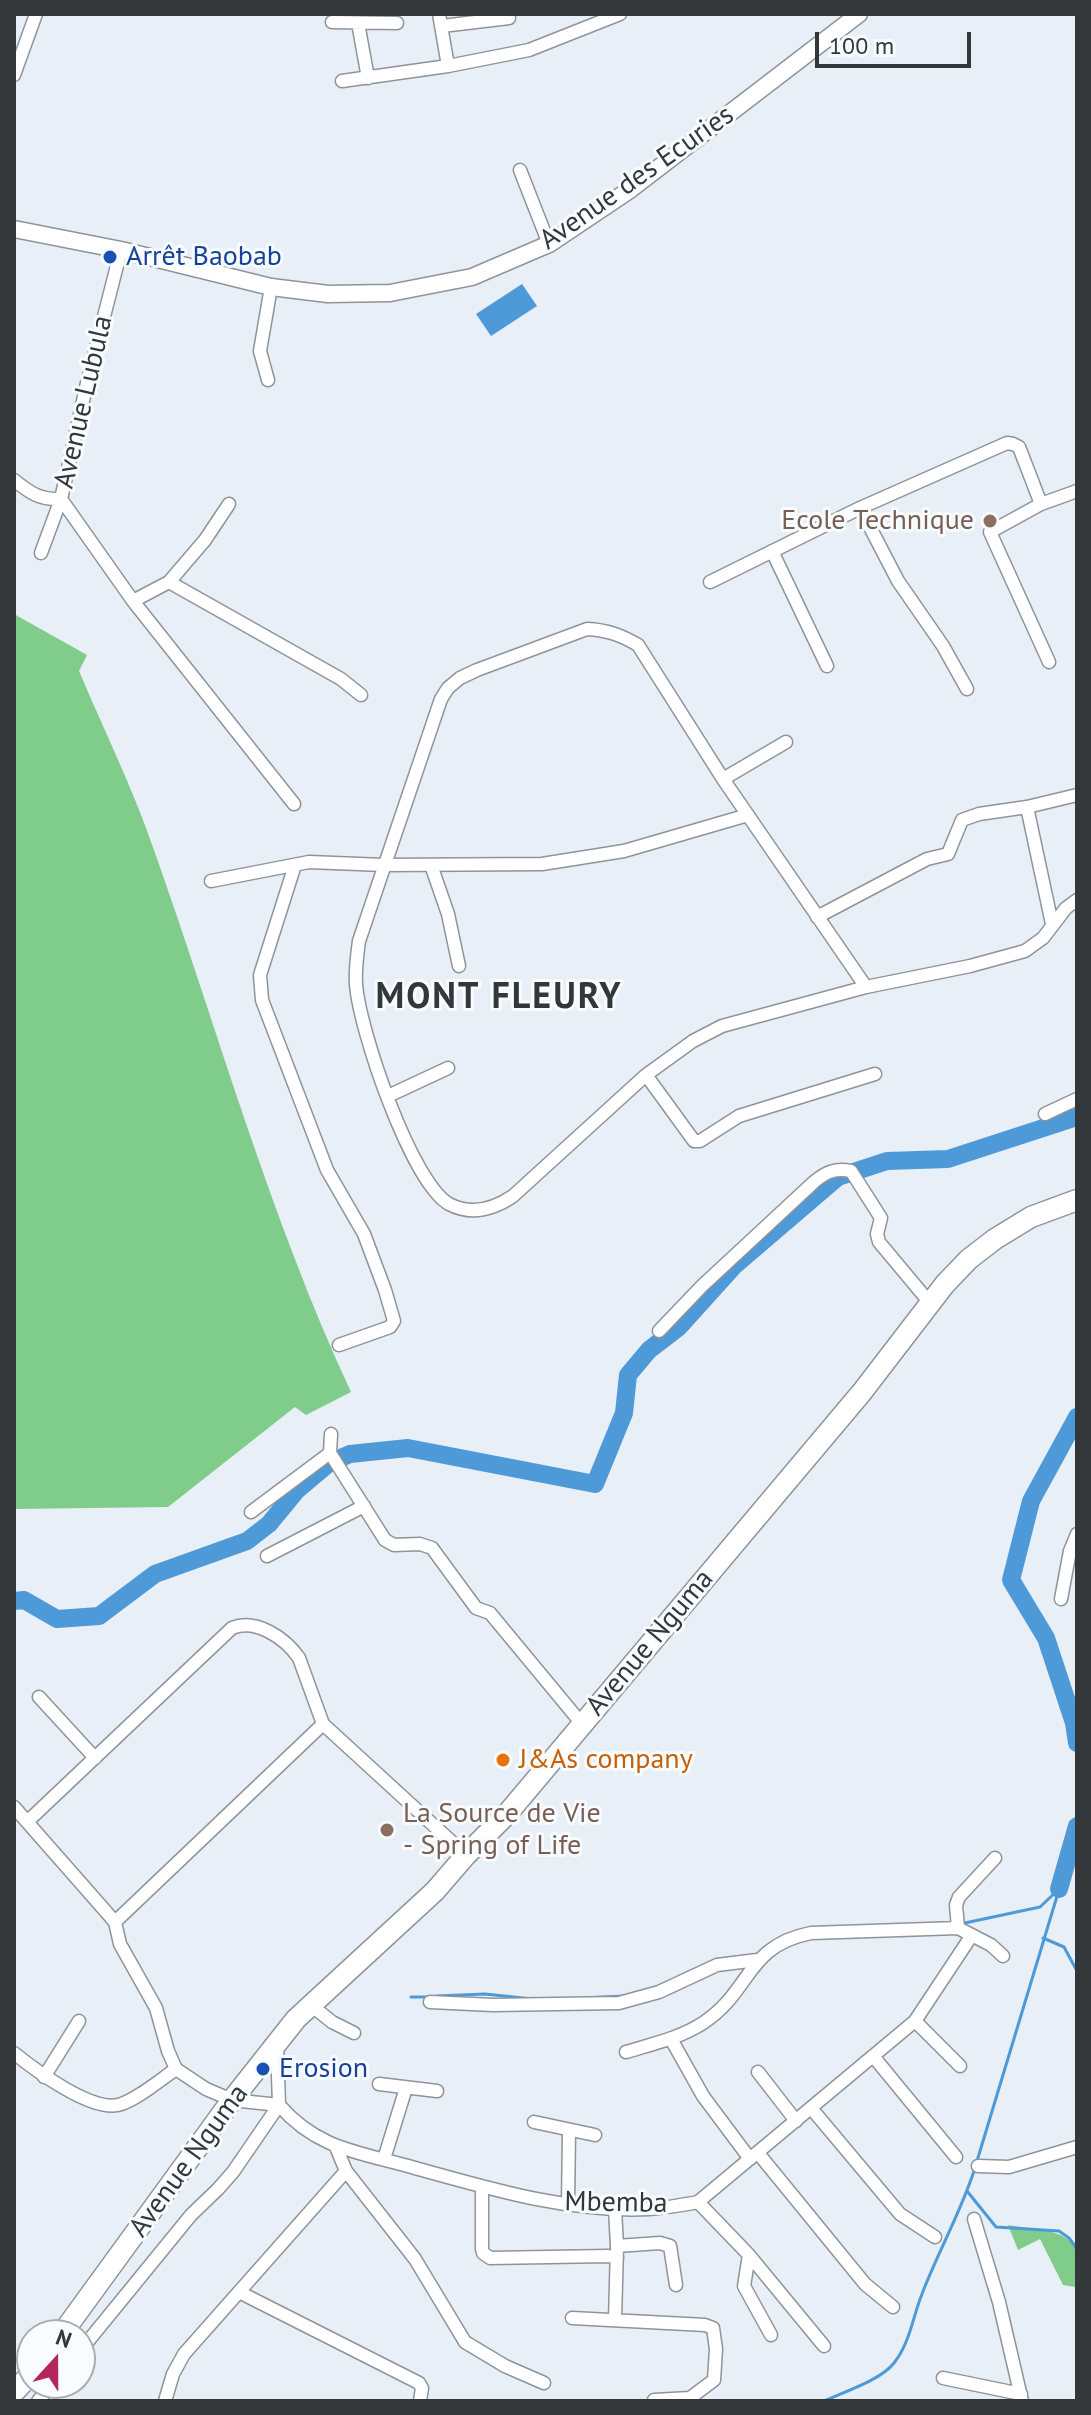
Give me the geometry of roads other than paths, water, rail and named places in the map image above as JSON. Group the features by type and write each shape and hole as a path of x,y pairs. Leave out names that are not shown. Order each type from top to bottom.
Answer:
{"main road":[{"name":"Avenue Nguma","path":"73,2319 232,2100 296,2019 435,1891 507,1814 862,1392 930,1303 969,1259 1031,1217 1077,1200"}],"street":[{"path":"14,75 36,14"},
{"path":"342,81 448,66 529,50 620,14"},
{"name":"Avenue des Ecuries","path":"22,229 271,287 328,294 390,293 472,277 549,244 631,189 859,14"},
{"path":"448,66 441,20 509,18"},
{"path":"332,22 397,23"},
{"path":"358,23 368,78"},
{"path":"520,170 549,244"},
{"path":"14,218 22,229"},
{"name":"Avenue Lubula","path":"41,553 61,499 121,250"},
{"path":"268,380 260,351 271,287"},
{"path":"710,582 860,508 1007,443 1019,447 1041,504"},
{"path":"14,480 38,497 61,499 133,601 294,804"},
{"path":"1049,662 990,532 1041,504 1077,491"},
{"path":"133,601 169,582 205,540 229,504"},
{"path":"860,508 898,581 943,646 967,689"},
{"path":"772,551 827,666"},
{"path":"169,582 341,679 361,695"},
{"path":"866,987 723,779 638,645 606,630 587,629 477,670 448,688 427,738 359,941 356,986 366,1036 398,1126 428,1182 450,1204 485,1210 513,1196 646,1075 680,1050 722,1026 866,987 981,964 1025,951 1043,938 1066,908 1077,900"},
{"path":"723,779 786,742"},
{"path":"817,917 927,859 948,854 962,820 1077,795"},
{"path":"1027,807 1052,924"},
{"path":"211,881 309,862 542,864 624,851 748,815"},
{"path":"295,865 260,975 262,1000 327,1170 364,1234 394,1321 390,1327 339,1345"},
{"path":"431,865 448,914 459,966"},
{"path":"388,1096 448,1068"},
{"path":"646,1075 690,1138 700,1141 739,1116 875,1074"},
{"path":"1045,1114 1077,1099"},
{"path":"659,1331 702,1286 828,1171 852,1173 881,1218 877,1234 879,1242 930,1303"},
{"path":"331,1434 332,1455 389,1543 426,1545 437,1551 476,1608 490,1613 582,1724"},
{"path":"251,1512 332,1455"},
{"path":"267,1556 364,1506"},
{"path":"1061,1599 1070,1551 1077,1534"},
{"path":"28,1821 232,1628 242,1624 262,1627 294,1650 323,1724 466,1855"},
{"path":"39,1697 95,1758"},
{"path":"115,1922 323,1724"},
{"path":"14,1807 115,1922 120,1944 156,2008 176,2069 206,2089 232,2100 279,2105"},
{"path":"995,1858 959,1897 956,1905 958,1922 1003,1956"},
{"path":"626,2052 671,2039 702,2024 732,1998 757,1960 777,1944 796,1936 958,1922"},
{"name":"Mbemba","path":"279,2105 296,2124 336,2147 482,2187 568,2205 615,2209 648,2209 698,2202 915,2021 972,1935"},
{"path":"430,2002 493,2005 619,2003 659,1992 717,1965 757,1960"},
{"path":"311,2005 332,2022 354,2033"},
{"path":"44,2077 79,2021"},
{"path":"915,2021 960,2066"},
{"path":"671,2039 703,2096 865,2284 893,2307"},
{"path":"96,2331 191,2215 225,2181 279,2105 277,2045"},
{"path":"14,2053 44,2077 95,2103 115,2106 129,2101 176,2069"},
{"path":"873,2056 956,2157"},
{"path":"758,2072 796,2121"},
{"path":"379,2084 437,2091"},
{"path":"384,2159 406,2088"},
{"path":"811,2108 900,2214 935,2237"},
{"path":"534,2122 595,2135"},
{"path":"568,2205 569,2131"},
{"path":"336,2147 346,2171 415,2259 465,2342 505,2366 544,2383"},
{"path":"978,2166 1009,2167 1077,2147"},
{"path":"165,2401 173,2374 184,2354 346,2171"},
{"path":"482,2187 482,2249 490,2258 617,2252 660,2243 670,2246 676,2285"},
{"path":"698,2202 749,2255 824,2346"},
{"path":"615,2209 615,2320"},
{"path":"943,2378 1021,2397 999,2302 974,2219"},
{"path":"749,2255 744,2286 771,2335"},
{"path":"239,2292 419,2383 422,2388 420,2401"},
{"path":"572,2318 705,2325 713,2328 716,2349 714,2380 690,2398 654,2400"}],"water":[{"path":"522,284 537,306 491,336 476,314"}],"waterway":[{"path":"14,1601 24,1600 57,1619 99,1616 155,1574 247,1541 269,1524 297,1490 329,1463 350,1454 408,1448 595,1484 624,1413 628,1375 649,1350 679,1327 734,1266 838,1177 887,1161 948,1159 1077,1117"},
{"path":"1077,1417 1031,1501 1011,1580 1046,1638 1074,1723 1077,1743"},
{"path":"1059,1889 1077,1826"},
{"path":"960,1924 1040,1907 1059,1889"},
{"path":"977,2161 1058,1893"},
{"path":"1043,1938 1064,1947 1077,1971"},
{"path":"437,1996 485,1994 533,1999"},
{"path":"584,1998 625,1996"},
{"path":"411,1997 429,1997"},
{"path":"824,2401 862,2385 894,2363 908,2338 928,2278 975,2168"},
{"path":"967,2191 996,2227 1059,2231 1077,2249"}],"place":[{"name":"Arrêt Baobab","path":"110,257"},
{"name":"Ecole Technique","path":"990,521"},
{"name":"J&As company","path":"503,1760"},
{"name":"La Source de Vie - Spring of Life","path":"387,1830"},
{"name":"Erosion","path":"263,2069"}],"district":[{"name":"MONT FLEURY","path":"499,998"}]}
